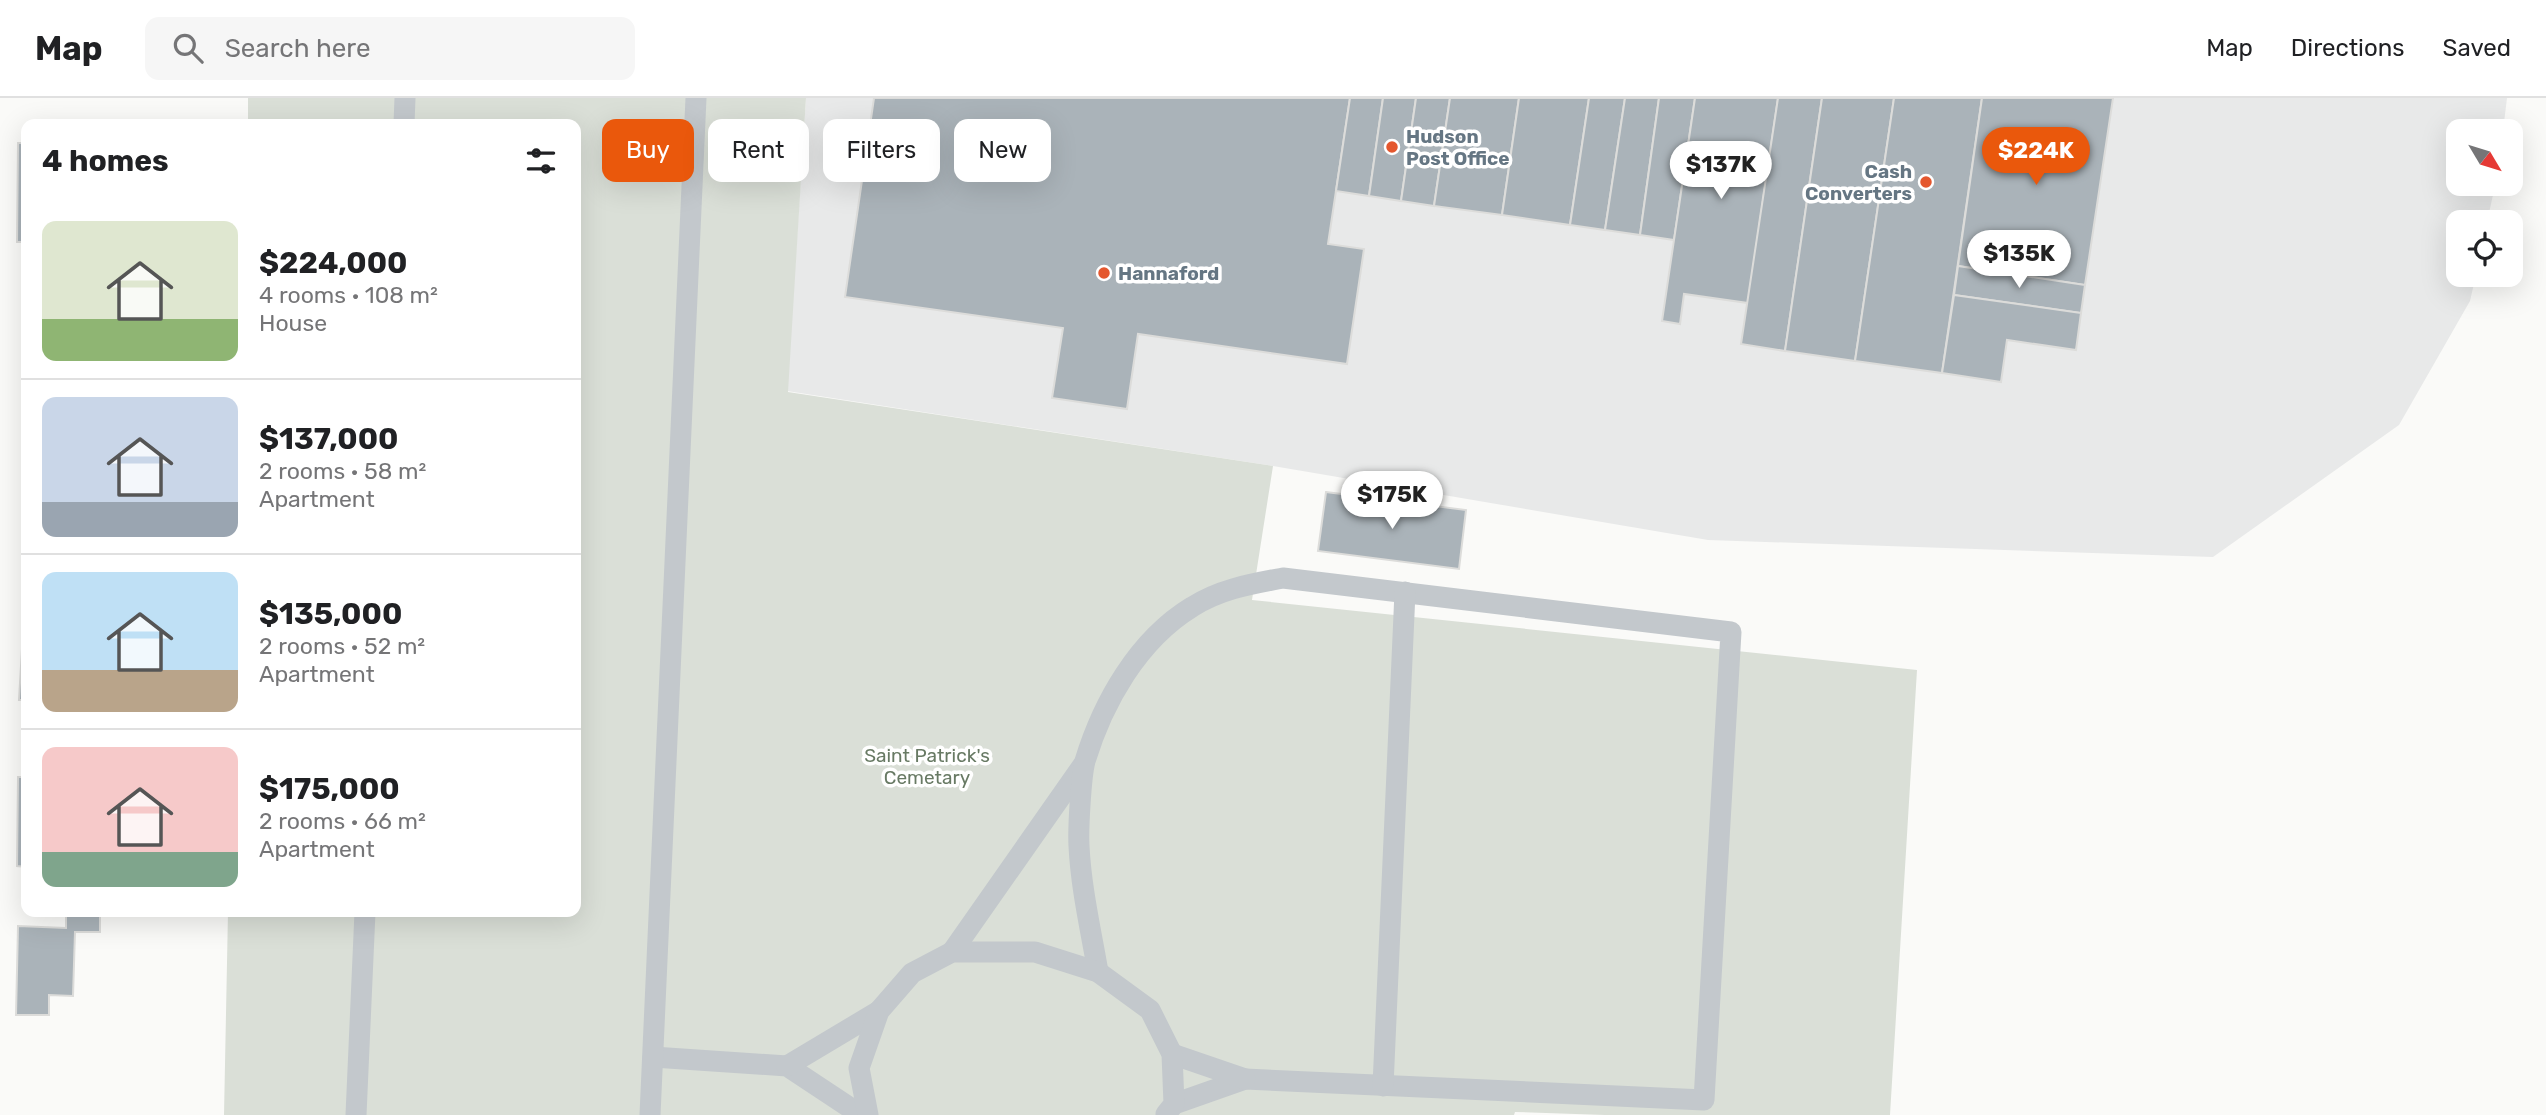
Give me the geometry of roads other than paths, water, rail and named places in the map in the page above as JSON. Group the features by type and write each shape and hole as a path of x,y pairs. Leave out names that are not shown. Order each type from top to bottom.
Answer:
{"lane":[{"path":"404,119 405,98"},
{"path":"650,1115 696,98"},
{"path":"952,952 1085,763 1108,706 1131,663 1159,632 1192,607 1229,589 1283,578 1731,632 1704,1100 1245,1079 1172,1054"},
{"path":"1383,1086 1405,592"},
{"path":"1085,763 1079,845 1098,972"},
{"path":"356,1115 365,917"},
{"path":"787,1066 879,1012 912,973 952,952 1035,951 1098,972 1150,1010 1172,1054 1170,1110 1245,1079"},
{"path":"868,1115 859,1068 879,1012"},
{"path":"653,1057 787,1066 861,1115"}],"place":[{"name":"Hudson Post Office","path":"1392,147"},
{"name":"Cash Converters","path":"1926,182"},
{"name":"Hannaford","path":"1104,273"}],"park label":[{"name":"Saint Patrick's Cemetary","path":"927,766"}]}
